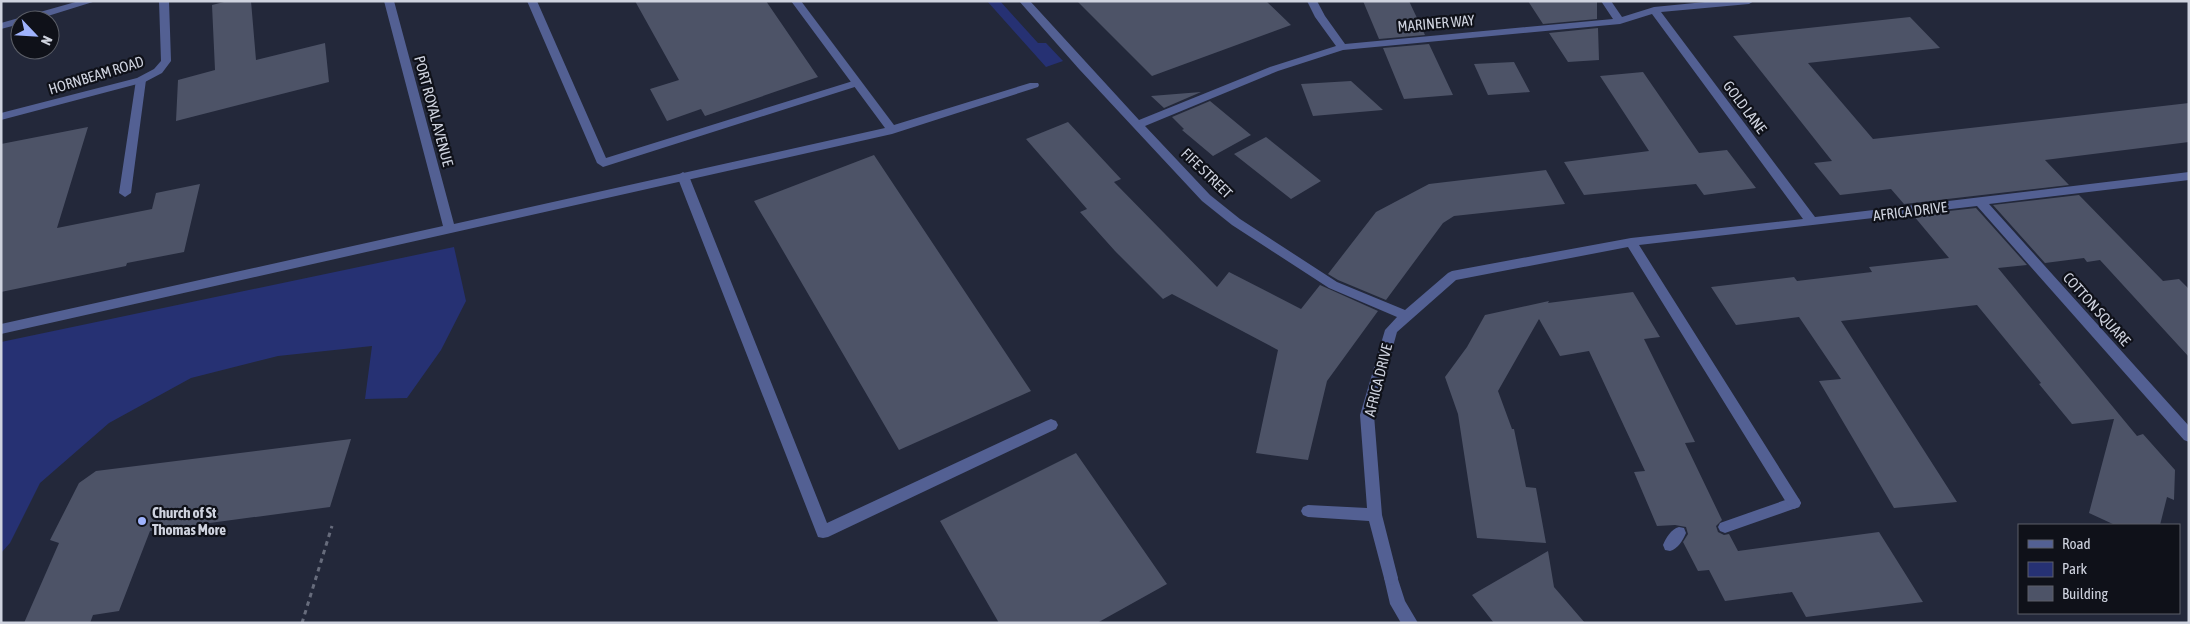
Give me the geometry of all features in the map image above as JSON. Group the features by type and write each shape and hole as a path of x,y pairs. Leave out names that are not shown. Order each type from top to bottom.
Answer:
{"street":[{"path":"59,10 91,1"},
{"name":"HORNBEAM ROAD","path":"1,117 141,80 158,71 166,61 164,1"},
{"name":"PORT ROYAL AVENUE","path":"389,1 450,228"},
{"path":"532,1 603,163 857,82"},
{"path":"796,1 892,130"},
{"name":"FIFE STREET","path":"1024,1 1206,198 1236,222 1333,285 1407,316"},
{"path":"1312,1 1320,17 1342,47"},
{"path":"1606,1 1620,21"},
{"name":"MARINER WAY","path":"1138,125 1274,69 1342,47 1620,21 1654,10 1749,1"},
{"name":"GOLD LANE","path":"1654,10 1812,222"},
{"path":"125,194 141,80"},
{"path":"1,329 892,130 1034,85"},
{"path":"683,176 823,532 1051,425"},
{"name":"AFRICA DRIVE","path":"1410,623 1398,604 1375,515 1367,415 1391,330 1452,276 1631,242 2189,176"},
{"name":"COTTON SQUARE","path":"1980,202 2189,436"},
{"path":"1631,242 1794,503 1725,526"},
{"path":"1308,511 1375,515"},
{"path":"1670,545 1679,533"}],"path":[{"path":"302,623 332,526"}],"green space":[{"path":"987,1 1000,1 1038,43 1046,43 1063,61 1046,67"},
{"path":"454,247 466,301 441,350 407,398 365,399 372,346 278,356 191,378 109,423 40,483 10,543 1,553 1,342"}],"building":[{"path":"228,1 251,1 256,60 325,43 329,82 176,121 178,80 215,70 212,5"},
{"path":"635,1 766,1 818,77 705,116 701,109 667,121 650,89 679,80"},
{"path":"1077,1 1266,1 1291,25 1152,76"},
{"path":"1363,1 1409,1 1425,35 1379,39"},
{"path":"1528,1 1597,1 1597,19 1543,24"},
{"path":"1910,17 1940,48 1808,63 1873,139 2189,103 2189,142 2045,160 2069,185 1904,204 1891,189 1840,195 1814,163 1832,161 1733,36"},
{"path":"1598,28 1599,60 1568,62 1549,33"},
{"path":"1429,44 1453,95 1404,99 1383,48"},
{"path":"1514,62 1530,92 1488,95 1474,64"},
{"path":"1643,72 1699,153 1727,150 1756,188 1704,195 1696,184 1584,195 1564,162 1649,151 1600,76"},
{"path":"1351,81 1383,110 1313,116 1301,84"},
{"path":"1201,92 1164,108 1151,96"},
{"path":"1210,101 1251,135 1213,156 1182,130 1184,129 1172,117"},
{"path":"1068,122 1121,179 1114,182 1217,287 1229,272 1301,309 1320,285 1378,311 1327,381 1308,460 1256,453 1278,350 1172,294 1163,299 1115,251 1080,212 1087,209 1026,139"},
{"path":"88,127 57,228 152,209 156,193 200,184 184,252 1,292 1,144"},
{"path":"1266,137 1321,181 1291,199 1234,154"},
{"path":"874,155 1031,391 899,450 754,201"},
{"path":"1546,170 1565,204 1454,216 1443,223 1386,300 1328,274 1376,212 1429,184"},
{"path":"2079,195 2163,281 2179,279 2189,289 2189,357 2100,260 2087,262 2084,258 2045,263 1993,205"},
{"path":"1976,208 2027,265 1998,268 2137,436 2143,434 2175,470 2174,500 2167,497 2160,524 2113,524 2089,513 2114,419 2072,424 1977,305 1841,321 1957,502 1894,508 1819,381 1841,379 1799,317 1736,325 1711,287 1794,277 1797,281 1872,272 1869,267 1949,258 1913,215"},
{"path":"1633,292 1660,337 1644,339 1695,442 1685,443 1722,520 1716,526 1718,532 1724,535 1729,534 1738,551 1879,532 1923,602 1806,617 1792,592 1725,601 1709,570 1698,571 1683,542 1688,534 1686,527 1675,525 1657,526 1634,472 1645,471 1589,351 1560,356 1539,319 1498,391 1512,429 1514,429 1526,487 1536,488 1546,543 1477,538 1458,414 1445,377 1467,347 1485,315 1549,301 1548,303"},
{"name":"Church of St Thomas More","path":"351,439 330,507 150,531 119,611 93,615 90,623 24,623 59,543 50,540 79,483 96,471"},
{"path":"1076,453 1167,584 1097,623 999,623 940,521"},
{"path":"1548,551 1554,587 1585,623 1494,623 1472,595"}],"place":[{"name":"Church of St Thomas More","path":"142,521"}]}
